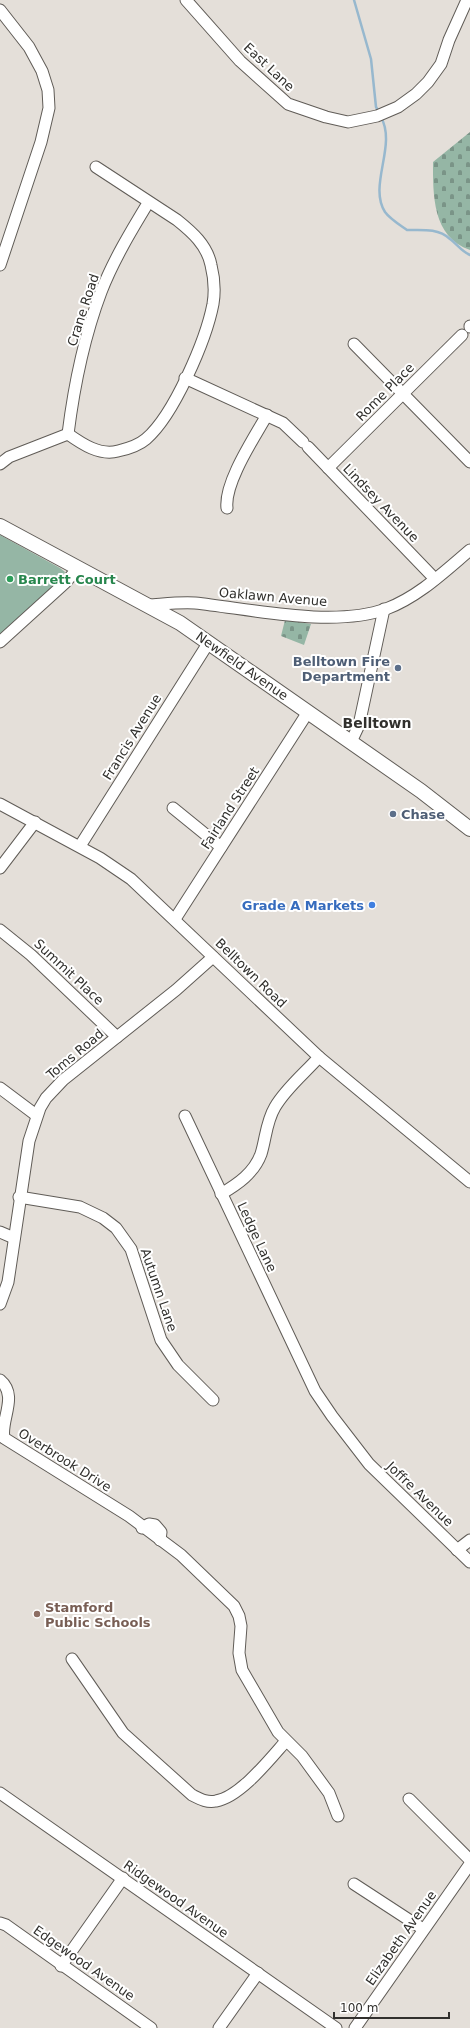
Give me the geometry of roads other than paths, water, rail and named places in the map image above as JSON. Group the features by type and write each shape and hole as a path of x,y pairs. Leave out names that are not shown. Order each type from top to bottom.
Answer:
{"main road":[{"name":"Newfield Avenue","path":"0,526 149,605 209,642 421,791 470,829"}],"street":[{"name":"East Lane","path":"186,0 240,61 288,104 326,117 348,122 379,115 398,107 416,94 441,64 449,40 468,0"},
{"path":"0,10 29,47 42,71 48,90 49,108 42,142 0,265"},
{"path":"0,464 9,457 68,434 86,446 105,452 118,452 146,439 160,423 185,378 205,334 212,309 214,288 211,264 203,246 187,228 96,167"},
{"name":"Crane Road","path":"68,434 80,368 91,322 101,291 148,203"},
{"name":"Rome Place","path":"328,468 404,394 467,329"},
{"path":"354,344 470,462"},
{"name":"Lindsey Avenue","path":"185,378 267,415 286,426 435,579"},
{"path":"227,508 226,500 231,482 267,415"},
{"name":"Oaklawn Avenue","path":"149,605 193,603 325,617 358,615 384,609 409,598 470,550"},
{"path":"0,642 65,583 78,568"},
{"path":"351,742 359,725 384,609"},
{"name":"Francis Avenue","path":"80,846 209,642"},
{"name":"Fairland Street","path":"175,919 308,712"},
{"name":"Belltown Road","path":"0,804 80,846 123,873 175,919 319,1057 470,1182"},
{"path":"173,808 221,847"},
{"path":"0,868 35,822"},
{"name":"Summit Place","path":"0,930 31,955 117,1037"},
{"name":"Toms Road","path":"0,1304 8,1282 19,1197 29,1141 36,1116 54,1089 176,990 213,957"},
{"name":"Ledge Lane","path":"319,1057 276,1105 267,1124 261,1153 251,1171 239,1184 221,1194 315,1391 352,1442"},
{"path":"0,1088 36,1116"},
{"path":"185,1116 221,1194"},
{"name":"Autumn Lane","path":"19,1197 80,1207 103,1218 116,1228 131,1249 161,1340 178,1365 213,1400"},
{"path":"0,1232 14,1238"},
{"name":"Overbrook Drive","path":"0,1380 8,1394 0,1428 4,1438 129,1516 142,1528 181,1555 234,1606 241,1626 239,1653 242,1670 270,1721 286,1741 302,1756 329,1793 338,1816"},
{"name":"Joffre Avenue","path":"352,1442 369,1464 470,1562"},
{"path":"457,1550 470,1540"},
{"path":"72,1659 123,1733 180,1785 200,1799 215,1802 230,1796 286,1741"},
{"name":"Ridgewood Avenue","path":"0,1793 336,2028"},
{"path":"409,1799 470,1860"},
{"name":"Elizabeth Avenue","path":"355,2028 470,1864"},
{"path":"62,1966 123,1878"},
{"path":"354,1884 423,1929"},
{"name":"Edgewood Avenue","path":"0,1923 6,1925 151,2028"},
{"path":"219,2028 258,1973"}],"waterway":[{"path":"354,0 371,59 376,107 379,112"},
{"path":"381,117 385,128 386,140 379,190 385,212 407,230 430,230 445,235 464,252 470,255"}],"place":[{"name":"Barrett Court","path":"10,579"},
{"name":"Belltown Fire Department","path":"398,668"},
{"name":"Chase","path":"393,814"},
{"name":"Grade A Markets","path":"372,905"},
{"name":"Stamford Public Schools","path":"37,1614"}],"district":[{"name":"Belltown","path":"377,723"}]}
